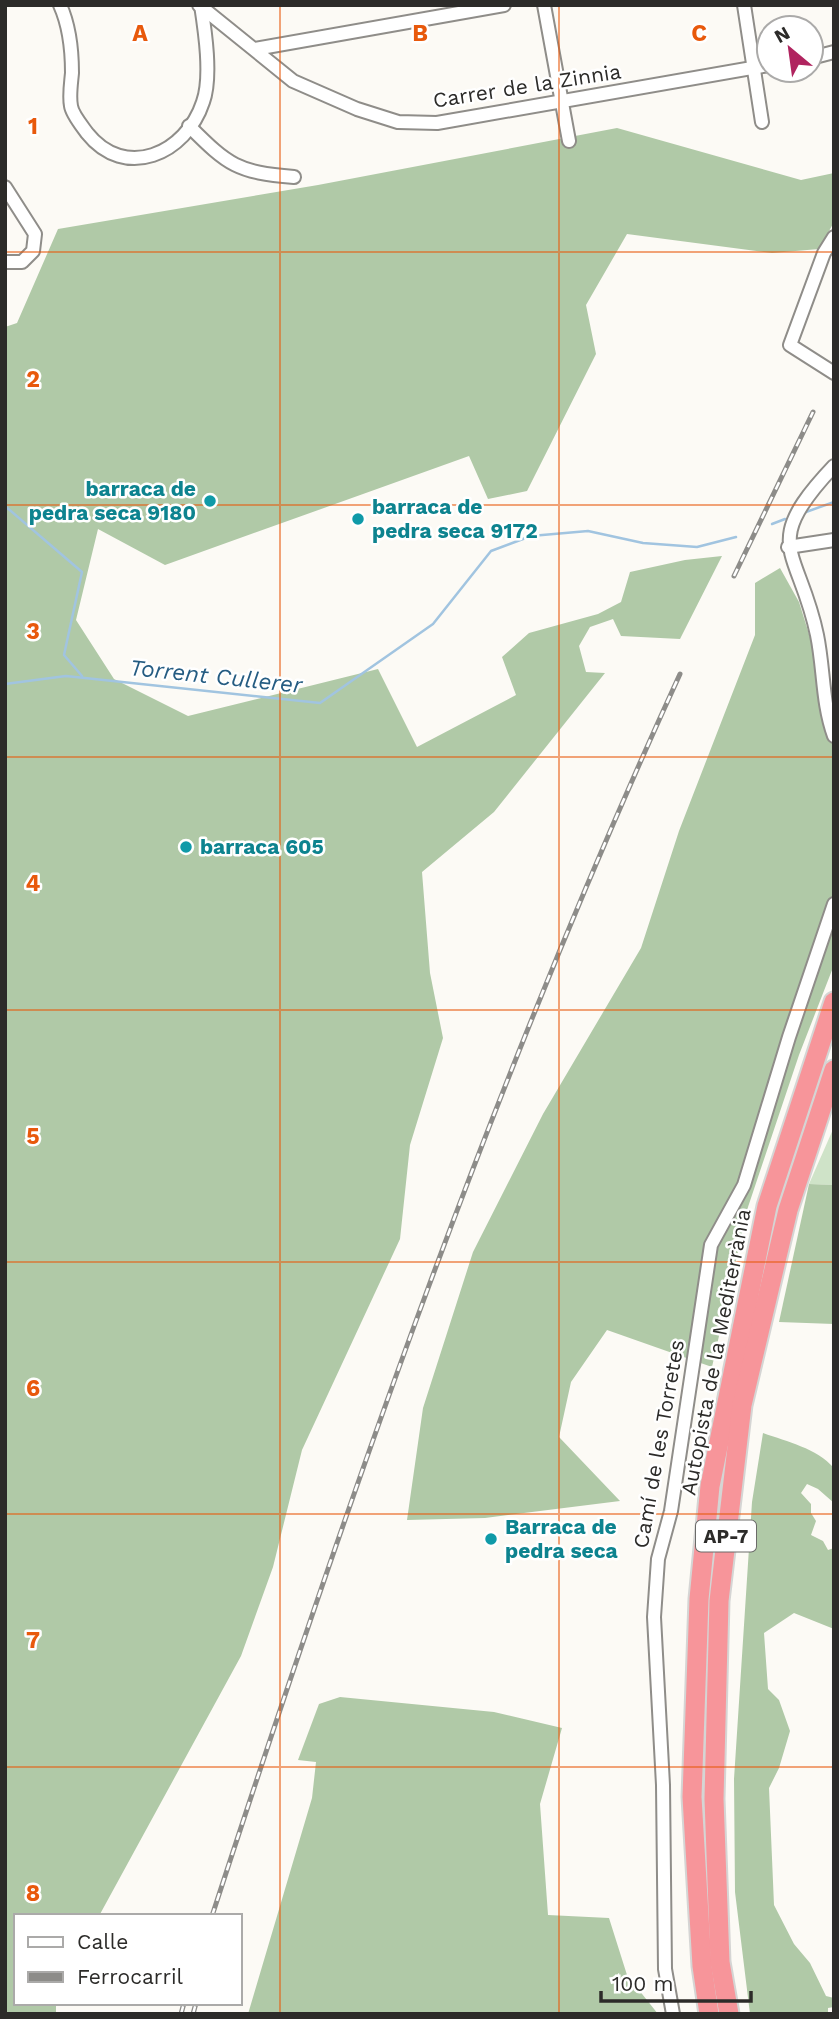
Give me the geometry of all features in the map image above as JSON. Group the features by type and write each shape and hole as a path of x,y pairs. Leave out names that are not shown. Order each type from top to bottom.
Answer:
{"highway":[{"name":"Autopista de la Mediterrània","path":"709,2014 702,1966 692,1797 699,1599 710,1486 767,1206 834,1003"},
{"name":"Autopista de la Mediterrània","path":"729,2014 720,1962 714,1799 719,1601 742,1405 788,1210 834,1070"}],"street":[{"path":"60,5 68,23 71,108 99,146 112,155 136,160 160,153 189,126 204,101 206,55 201,6"},
{"path":"255,50 504,5"},
{"path":"544,5 569,142"},
{"path":"744,5 755,68"},
{"name":"Carrer de la Zinnia","path":"201,6 293,81 357,109 398,122 437,122 755,68"},
{"path":"275,66 277,46"},
{"path":"757,84 762,122"},
{"path":"189,126 219,156 251,173 294,177"},
{"path":"5,187 35,234 33,251 22,262 5,262"},
{"path":"834,237 824,253 789,345 834,373"},
{"path":"834,466 798,510 789,532 788,547 812,616 825,712 834,736"},
{"path":"788,547 834,540"},
{"name":"Camí de les Torretes","path":"673,2014 665,1969 663,1785 654,1617 658,1559 671,1511 711,1245 744,1185 834,904"}],"green space":[{"path":"617,128 801,180 834,173 834,222 819,249 772,253 627,234 586,305 596,354 527,491 488,499 469,456 165,565 98,529 76,620 114,679 188,716 378,669 417,747 516,695 502,657 529,633 598,614 621,602 630,572 685,560 722,556 680,639 621,636 613,619 590,627 579,646 586,672 605,673 494,812 422,872 430,973 443,1038 410,1145 400,1239 302,1450 273,1567 241,1656 100,1914 14,1914 14,2005 56,2005 56,2014 5,2014 5,327 17,323 58,229 318,185"},
{"path":"780,568 799,602 834,714 834,965 799,1055 748,1207 712,1367 607,1330 571,1382 559,1437 620,1501 485,1518 407,1520 423,1408 473,1252 543,1114 641,948 679,831 755,635 755,583"},
{"path":"834,1127 834,1185 809,1184"},
{"path":"809,1184 834,1185 834,1324 779,1322"},
{"path":"763,1433 819,1455 834,1468 834,1503 818,1489 807,1484 801,1493 811,1504 811,1513 816,1521 811,1535 823,1541 828,1550 834,1548 834,1629 794,1613 764,1633 768,1689 779,1700 790,1731 779,1768 769,1788 774,1905 794,1944 810,1963 826,1996 834,1998 834,2007 828,2008 828,2014 750,2014 735,1892 734,1779 752,1502"},
{"path":"340,1697 494,1712 562,1728 540,1804 548,1915 609,1918 627,1975 658,2014 248,2014 312,1798 316,1762 298,1760 319,1704"}],"waterway":[{"name":"Torrent Cullerer","path":"806,512 834,502"},
{"path":"5,506 82,572 64,655 82,676"},
{"name":"Torrent Cullerer","path":"772,524 785,519"},
{"name":"Torrent Cullerer","path":"5,684 66,676 320,703 433,624 491,551 531,536 588,531 643,543 697,547 736,537"}],"railway":[{"path":"734,576 813,412"},
{"path":"213,1914 317,1601 428,1288 548,979 680,674"},
{"path":"181,2014 183,2005"},
{"path":"193,2014 195,2005"}],"place":[{"name":"barraca de pedra seca 9180","path":"210,501"},
{"name":"barraca de pedra seca 9172","path":"358,519"},
{"name":"barraca 605","path":"186,847"},
{"name":"Barraca de pedra seca","path":"491,1539"}]}
